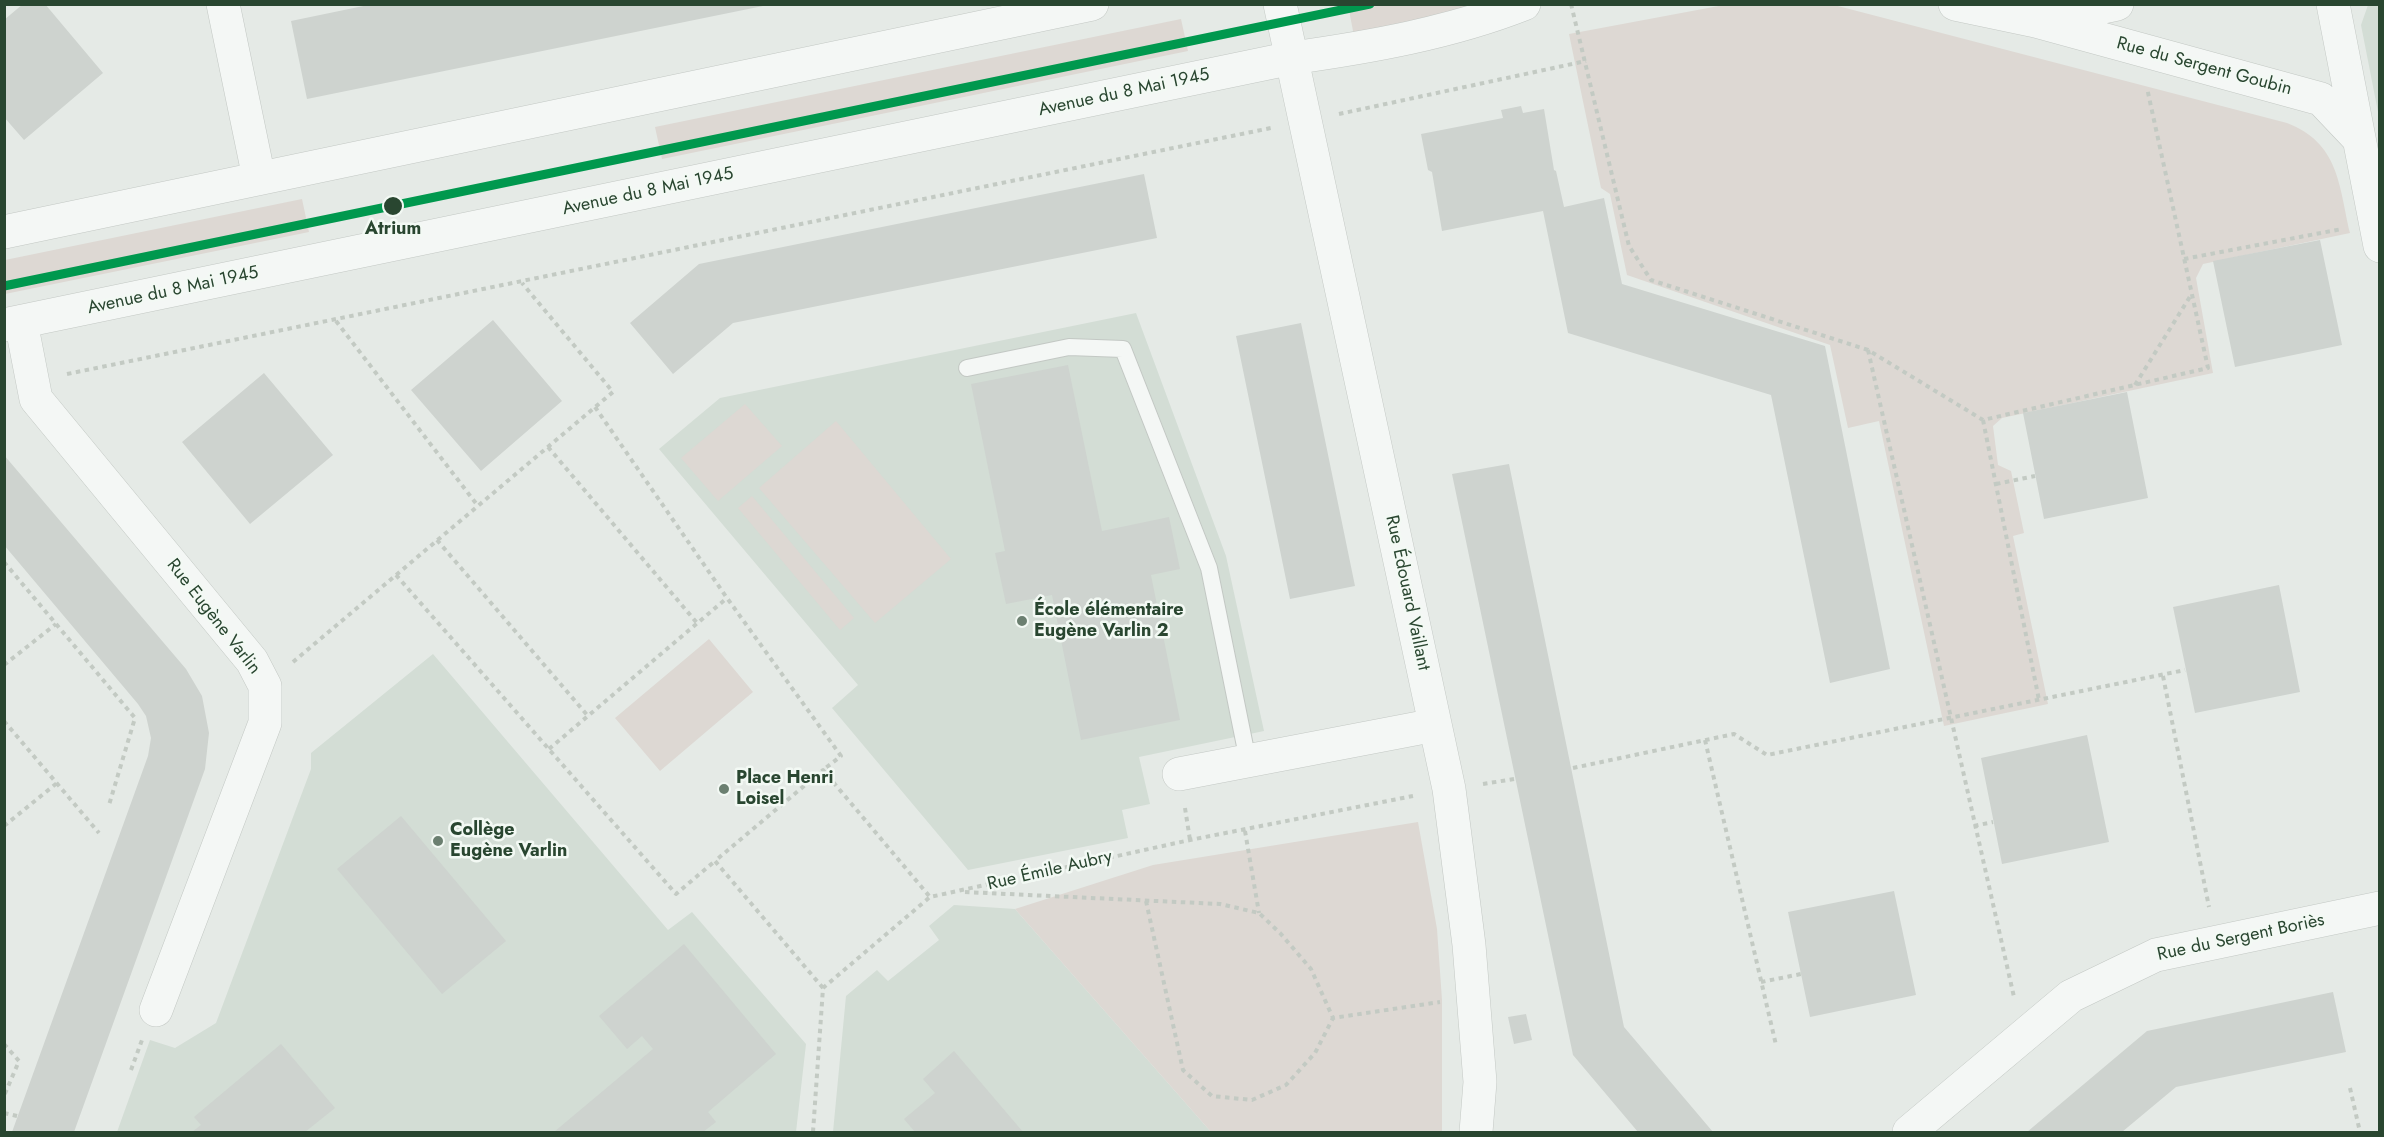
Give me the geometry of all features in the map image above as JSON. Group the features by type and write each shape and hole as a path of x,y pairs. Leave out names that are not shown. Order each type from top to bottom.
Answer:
{"street":[{"path":"223,4 259,178"},
{"path":"4,232 1092,4"},
{"path":"1280,4 1292,58"},
{"name":"Avenue du 8 Mai 1945","path":"13,324 1292,58 1346,50 1481,21 1524,4"},
{"name":"Rue du Sergent Goubin","path":"1955,4 2036,21 2321,99 2358,138"},
{"name":"Rue du Sergent Goubin","path":"2036,21 2117,4"},
{"path":"2333,4 2377,235"},
{"name":"Rue Édouard Vaillant","path":"1292,58 1449,789 1469,945 1480,1082 1476,1132"},
{"name":"Rue Eugène Varlin","path":"13,324 36,399 252,661 265,686 265,723 156,1010"},
{"path":"1179,774 1435,725"},
{"name":"Rue du Sergent Boriès","path":"1910,1132 2071,996 2156,955 2379,908"}],"lane":[{"path":"967,368 1070,347 1123,349 1209,568 1248,761"}],"path":[{"path":"1571,4 1629,246 1651,280 1868,351 1983,420 2208,368 2139,49"},
{"path":"32,381 522,283 1586,62"},
{"path":"2184,259 2377,235"},
{"path":"265,686 613,393 522,283"},
{"path":"2135,385 2192,295"},
{"path":"336,320 478,506"},
{"path":"1868,351 2023,1036"},
{"path":"396,575 676,894 841,756 727,598 595,407"},
{"path":"1983,420 2039,700"},
{"path":"548,447 697,623"},
{"path":"1996,484 2035,476"},
{"path":"437,540 588,716"},
{"path":"4,562 135,718 109,805"},
{"path":"549,749 727,598"},
{"path":"4,665 56,624"},
{"path":"1573,768 1734,734 1767,755 2185,670"},
{"path":"2163,676 2216,941"},
{"path":"4,722 99,833"},
{"path":"1706,740 1776,1045"},
{"path":"823,770 930,897"},
{"path":"4,826 57,783"},
{"name":"Rue Émile Aubry","path":"823,988 930,897 1190,840 1449,789"},
{"path":"1974,826 1994,822"},
{"path":"1245,831 1259,913"},
{"path":"716,861 823,988 813,1132"},
{"path":"958,891 1220,904 1259,913 1281,933 1311,969 1333,1018"},
{"path":"1146,900 1183,1070 1212,1096 1252,1100 1286,1085 1315,1053 1333,1018"},
{"path":"1761,982 1801,974"},
{"path":"1333,1018 1473,998"},
{"path":"131,1070 142,1040"},
{"path":"4,1044 19,1061 4,1096"},
{"path":"2350,1088 2360,1132"},
{"path":"4,1113 17,1116"}],"shaded area":[{"path":"1348,5 1494,5 1354,36"},
{"path":"1724,5 1834,5 2287,123 2317,142 2327,154 2334,168 2350,233 2203,264 2196,278 2213,373 2002,418 1993,426 1998,465 2011,471 2024,533 2013,536 2048,704 1944,726 1879,421 1848,428 1830,345 1627,275 1610,194 1601,188 1569,34"},
{"path":"2368,5 2379,5 2379,117 2361,25"},
{"path":"1181,19 1188,51 662,159 655,127"},
{"path":"302,199 309,232 5,294 5,260"},
{"name":"École élémentaire Eugène Varlin 2","path":"1136,313 1226,556 1264,731 1139,757 1150,804 1122,810 1128,838 968,870 832,708 858,685 659,449 720,398"},
{"path":"745,404 782,446 718,501 681,458"},
{"path":"836,421 951,559 875,623 759,488"},
{"path":"752,496 854,618 840,630 738,508"},
{"path":"709,639 753,692 660,771 615,718"},
{"name":"Collège Eugène Varlin","path":"433,654 668,930 692,912 806,1044 796,1132 117,1132 150,1040 175,1048 216,1023 311,769 311,753"},
{"path":"1418,822 1437,929 1442,1000 1442,1132 1211,1132 1015,909 1153,865"},
{"path":"954,905 1015,909 1211,1132 833,1132 846,996 877,970 888,981 939,940 929,926"}],"building":[{"path":"23,4 45,4 103,73 24,140 4,117 4,20"},
{"path":"373,4 763,4 763,6 307,99 291,21"},
{"path":"1521,106 1523,113 1544,109 1554,170 1564,207 1604,198 1622,284 1825,346 1890,669 1830,683 1771,395 1568,333 1543,211 1442,231 1432,172 1428,170 1421,134 1503,118 1501,110"},
{"path":"1144,174 1157,238 733,323 673,374 630,323 699,264"},
{"path":"2320,240 2342,345 2235,367 2213,261"},
{"path":"493,320 562,401 481,471 411,390"},
{"path":"1301,323 1355,586 1290,599 1236,336"},
{"path":"1068,365 1102,531 1169,517 1180,569 1151,575 1180,720 1081,740 1052,595 1006,604 995,553 1005,551 971,384"},
{"path":"264,373 333,455 250,524 182,442"},
{"path":"2127,392 2148,498 2044,519 2023,413"},
{"path":"4,455 186,669 202,696 209,733 205,769 74,1132 12,1132 148,756 151,738 146,716 138,704 4,545"},
{"path":"1509,464 1624,1027 1713,1132 1638,1132 1573,1055 1452,474"},
{"path":"2279,585 2300,692 2195,713 2173,607"},
{"path":"2087,735 2109,842 2002,864 1981,758"},
{"path":"401,816 506,941 442,994 337,869"},
{"path":"1894,891 1916,995 1810,1017 1788,912"},
{"path":"684,944 776,1054 708,1112 716,1122 703,1132 554,1132 653,1049 642,1036 627,1049 599,1016"},
{"path":"2333,992 2346,1052 2176,1087 2122,1132 2027,1132 2147,1031"},
{"path":"1526,1014 1532,1040 1514,1044 1508,1017"},
{"path":"281,1044 335,1108 305,1132 192,1132 201,1125 194,1117"},
{"path":"954,1051 1023,1132 915,1132 904,1119 935,1093 923,1079"}],"transit line":[{"path":"4,286 1370,4"}],"place":[{"name":"Atrium","path":"393,206"},
{"name":"École élémentaire Eugène Varlin 2","path":"1022,621"},
{"name":"Place Henri Loisel","path":"724,789"},
{"name":"Collège Eugène Varlin","path":"438,841"}]}
